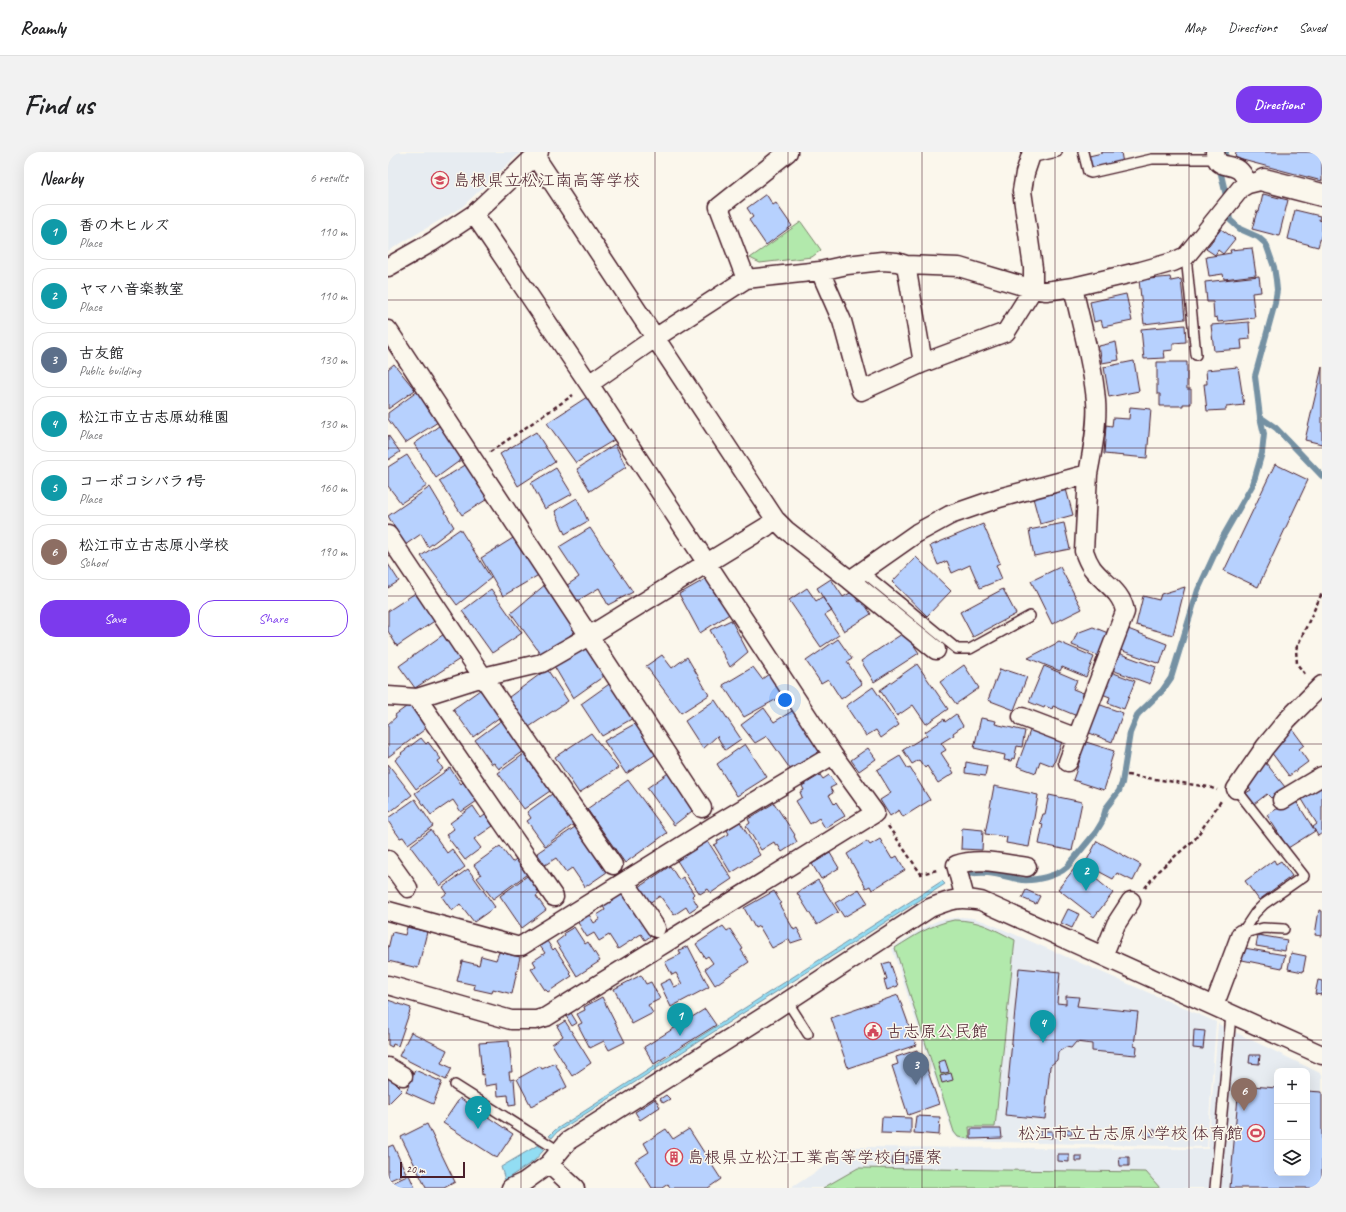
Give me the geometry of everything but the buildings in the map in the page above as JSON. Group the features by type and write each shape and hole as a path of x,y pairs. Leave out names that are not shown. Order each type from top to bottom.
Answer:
{"street":[{"path":"746,279 719,207 788,152"},
{"path":"388,267 432,242 474,214 537,154 655,338 775,519 786,530 856,576 936,650"},
{"path":"820,271 842,321 861,391 925,362 1006,332 1033,289 1033,268 1022,191 1025,173 1031,155"},
{"path":"1220,160 1240,170 1256,182 1322,195"},
{"path":"582,389 655,338 746,279 820,271 847,265 882,261 896,262 906,265 959,267 1033,289 1046,291 1073,287 1141,271 1173,262 1186,256 1241,188 1256,182"},
{"path":"388,985 511,1020 536,1020 546,1017 875,813 833,755 707,563 582,389 474,214"},
{"path":"906,265 923,363 925,362"},
{"path":"1068,762 1125,612 1122,600 1092,568 1084,550 1088,474 1094,438 1097,402 1073,287"},
{"path":"388,330 702,808"},
{"path":"856,576 917,533 950,515 999,498 1088,474"},
{"path":"388,696 418,698 483,677 542,663 589,636 775,519"},
{"path":"388,535 483,677 613,865"},
{"path":"1232,792 1287,720 1319,688"},
{"path":"418,698 554,897"},
{"path":"1022,717 1078,738"},
{"path":"389,915 522,946 714,826 833,755"},
{"path":"1282,800 1322,776"},
{"path":"388,860 408,888"},
{"path":"965,898 956,865 983,861 1027,867"},
{"path":"625,882 656,928"},
{"path":"511,1188 524,1182 554,1158 568,1141 787,1002 930,908 948,901 965,898 982,901 1322,1056"},
{"path":"1103,956 1116,924 1131,901"},
{"path":"1214,1006 1241,934"},
{"path":"554,1158 575,1188"}],"lane":[{"path":"1031,155 1057,152"},
{"path":"1083,152 1088,172 1091,174 1152,159 1220,160"},
{"path":"1186,256 1196,355"},
{"path":"856,576 957,649 970,649 1030,616"},
{"path":"1232,792 1304,876 1264,904 1255,913 1241,934"},
{"path":"1241,934 1263,928 1284,929"},
{"path":"787,1002 808,1034"},
{"path":"1215,1188 1231,1015"},
{"path":"455,1085 554,1158"}],"path":[{"path":"475,462 582,389"},
{"path":"1319,688 1298,664 1296,648 1322,593"},
{"path":"1127,775 1209,787 1232,792 1195,839 1158,871 1136,900 1131,901"},
{"path":"875,813 889,827 921,874 939,870"}],"shaded area":[{"name":"島根県立松江南高等学校","path":"388,152 521,152 462,207 388,251"},
{"path":"961,917 973,918 986,922 1216,1022 1207,1147 964,1141 953,1134 892,948 926,926 939,920"},
{"path":"1218,1024 1310,1068 1274,1068 1274,1176 1310,1176 1310,1068 1322,1074 1322,1188 791,1188 854,1147 1208,1149"}],"green space":[{"path":"801,222 821,250 812,257 760,263 750,258"},
{"path":"954,920 979,923 1015,940 995,1127 969,1127 970,1139 958,1137 954,1132 895,948 930,928"},
{"path":"858,1168 1146,1172 1160,1188 823,1188"}],"water":[{"path":"942,881 945,884 557,1132 552,1138 549,1136 555,1130"},
{"path":"538,1145 544,1150 534,1161 505,1180 501,1167"}],"waterway":[{"path":"1226,152 1220,170 1227,200"},
{"path":"969,874 996,874 1022,880 1039,879 1052,875 1067,867 1096,832 1102,822 1106,808 1119,791 1122,783 1130,733 1138,714 1162,691 1171,678 1198,590 1221,540 1253,484 1262,453 1264,434 1260,417 1255,376 1275,303 1277,290 1274,267 1266,244 1258,237 1240,229 1230,220 1228,209"},
{"path":"1260,417 1276,428 1322,476"}],"place":[{"name":"島根県立松江南高等学校","path":"440,180"},
{"name":"ヤマハ音楽教室","path":"1086,891"},
{"name":"古志原公民館","path":"873,1031"},
{"name":"香の木ヒルズ","path":"680,1036"},
{"name":"松江市立古志原幼稚園","path":"1043,1043"},
{"name":"古友館","path":"916,1085"},
{"name":"松江市立古志原小学校","path":"1244,1111"},
{"name":"コーポコシバラ1号","path":"478,1129"},
{"name":"松江市立古志原小学校 体育館","path":"1256,1133"},
{"name":"島根県立松江工業高等学校自彊寮","path":"674,1157"}]}
